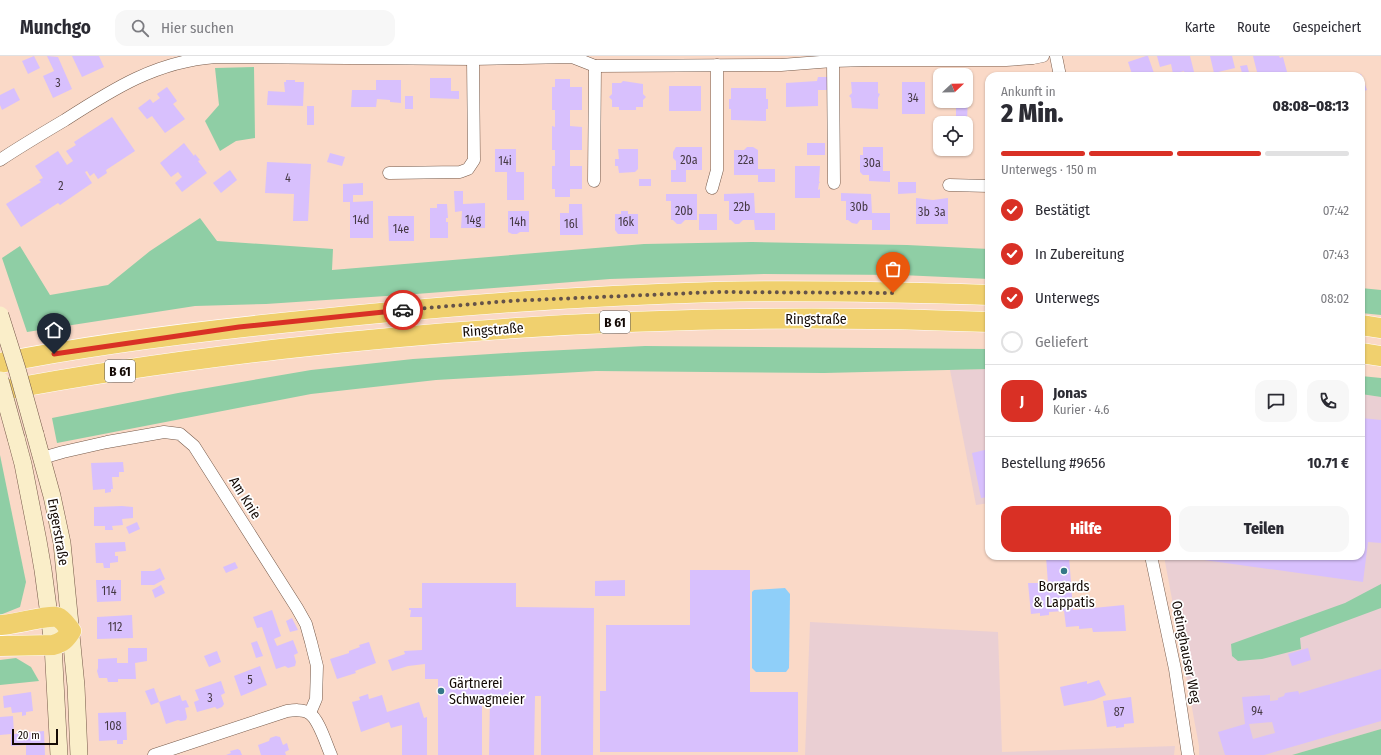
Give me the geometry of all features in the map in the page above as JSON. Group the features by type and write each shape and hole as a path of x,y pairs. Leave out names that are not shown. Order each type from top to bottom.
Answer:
{"highway":[{"name":"Ringstraße","path":"0,363 131,342 239,327 399,310 509,301 716,292 833,292 985,295"},
{"name":"Ringstraße","path":"0,391 139,368 234,355 335,343 447,333 620,322 824,318 985,322"},
{"path":"1365,326 1381,328"},
{"path":"1365,354 1381,356"},
{"path":"0,625 10,625 49,617 58,617 64,621 71,631 67,638 61,643 53,646 0,646"}],"main road":[{"name":"Engerstraße","path":"0,315 36,434 62,543 77,691 79,755"},
{"name":"Engerstraße","path":"0,380 23,464 38,541 53,646 59,755"}],"street":[{"path":"0,160 98,98 132,79 195,57 323,59 363,57 473,59 572,57 595,66 717,65 764,60 833,61 937,58 1006,60 1043,56"},
{"path":"1056,56 1059,72"},
{"path":"389,173 460,172 468,169 474,160 473,59"},
{"path":"833,61 834,183"},
{"path":"712,188 717,170 717,65"},
{"path":"594,181 595,66"},
{"path":"949,185 985,186"},
{"name":"Am Knie","path":"42,458 107,442 164,432 180,434 194,446 306,624 312,642 317,666 316,699 310,713"},
{"name":"Oetinghauser Weg","path":"1152,560 1175,669 1188,755"},
{"path":"154,755 287,711 299,710 310,713 318,724 331,755"}],"shaded area":[{"path":"985,369 985,504 976,505 950,370"},
{"path":"1365,395 1381,397 1381,729 1292,755 1199,755 1199,746 1165,560 1365,560"},
{"path":"810,622 998,632 1002,752 1175,746 1174,755 805,755"}],"green space":[{"path":"254,67 255,138 236,141 220,151 205,121 219,105 215,68"},
{"path":"200,218 217,241 333,249 332,270 644,244 752,242 907,245 985,249 985,279 901,275 764,274 610,279 266,304 195,306 27,332 2,258 20,246 50,295 108,285 150,251"},
{"path":"1365,288 1381,290 1381,315 1365,313"},
{"path":"645,346 985,349 985,369 824,373 596,371 436,380 311,394 57,443 52,418 178,393 311,370 413,359"},
{"path":"1365,376 1381,378 1381,397 1365,395"},
{"path":"0,455 26,582 20,607 0,615"},
{"path":"1381,584 1381,608 1300,638 1301,649 1262,659 1238,661 1232,656 1231,644 1345,603"},
{"path":"16,658 31,667 39,681 0,685 0,660"},
{"path":"1381,729 1381,755 1292,755"}],"water":[{"path":"785,588 790,594 789,668 786,672 756,672 752,668 752,592 754,590"}],"building":[{"path":"34,56 40,68 28,74 22,61"},
{"path":"47,56 58,57 72,89 53,98 43,76 54,71"},
{"path":"72,56 99,56 104,67 82,77"},
{"path":"1148,56 1154,72 1131,72 1128,62"},
{"path":"1157,56 1190,56 1194,72 1173,72 1171,64 1160,67"},
{"path":"1210,56 1232,56 1235,68 1214,72"},
{"path":"1253,56 1283,57 1287,72 1257,72"},
{"path":"1247,65 1249,72 1242,72 1240,66"},
{"path":"818,77 828,77 829,90 818,90 818,106 786,107 786,83 817,81"},
{"path":"430,78 451,78 451,91 459,91 459,99 430,98"},
{"path":"555,79 570,79 570,87 582,87 582,110 570,110 570,126 582,127 582,150 570,150 570,166 582,166 582,189 570,189 570,197 555,197 555,189 552,189 552,166 555,166 555,150 552,150 552,126 555,127 555,110 552,110 552,87 555,87"},
{"path":"286,80 304,82 303,106 267,105 268,91 285,92 284,82 286,82"},
{"path":"376,80 401,80 401,103 377,99 376,107 351,107 352,90 376,90"},
{"path":"623,81 643,84 643,94 646,97 643,100 643,107 636,107 636,110 619,110 619,107 612,107 612,100 609,97 612,94 612,83 621,83"},
{"path":"851,82 878,82 878,93 880,94 878,98 878,109 852,108 851,98 849,96 852,93"},
{"path":"902,82 925,82 925,114 902,114"},
{"path":"669,86 701,86 701,111 669,111"},
{"path":"167,87 177,101 173,104 185,119 165,133 152,116 147,119 138,108 150,99 153,103 160,98 157,94"},
{"path":"14,88 20,100 2,110 0,105 0,95"},
{"path":"731,88 766,88 768,109 766,109 766,121 731,120 729,99 731,99"},
{"path":"405,96 413,96 413,109 405,109"},
{"path":"307,106 314,106 314,125 307,125"},
{"path":"956,108 967,108 967,116 956,116"},
{"path":"112,117 135,151 106,170 107,173 98,179 94,173 90,176 87,171 85,172 92,183 60,205 58,203 21,227 6,204 41,182 39,180 43,178 35,166 58,151 67,165 73,161 66,151 76,145 74,142"},
{"path":"184,143 194,156 195,154 200,160 198,161 207,173 182,192 175,183 182,177 178,172 171,177 160,163"},
{"path":"807,143 825,143 825,155 807,155"},
{"path":"676,147 702,147 702,170 686,170 686,182 671,182 671,170 676,170 676,161 673,158 673,152"},
{"path":"747,147 753,147 758,150 758,169 775,169 775,182 758,182 758,175 734,175 734,150 744,150"},
{"path":"863,147 883,147 883,171 890,171 890,182 869,181 869,175 863,175 860,172 860,155 863,155"},
{"path":"495,149 516,149 516,172 524,172 524,200 507,200 507,172 495,172"},
{"path":"618,149 638,149 638,169 635,172 619,173 618,166 615,166 615,159 619,159"},
{"path":"330,153 345,157 342,166 327,162"},
{"path":"267,162 311,164 308,221 293,221 294,194 265,193"},
{"path":"795,166 820,166 820,183 818,190 820,189 820,198 795,198"},
{"path":"230,170 237,180 221,193 213,183"},
{"path":"639,179 651,179 651,186 639,186"},
{"path":"898,182 916,182 916,193 898,194"},
{"path":"363,183 363,195 353,195 353,202 373,201 373,238 350,238 350,202 343,202 343,184"},
{"path":"454,191 463,191 463,204 485,203 485,228 461,228 462,211 455,212"},
{"path":"754,193 755,213 775,213 775,230 755,230 754,220 743,220 739,224 735,224 729,220 729,201 724,201 724,194"},
{"path":"841,193 871,194 872,213 890,213 890,230 872,230 872,220 860,220 857,224 846,220 846,201 841,201"},
{"path":"666,194 697,194 697,220 685,220 681,224 677,224 671,220 671,201 666,201"},
{"path":"916,198 933,200 948,198 948,224 916,224"},
{"path":"437,204 447,204 448,218 446,218 446,222 448,222 448,238 430,238 430,208 437,208"},
{"path":"569,204 582,204 583,235 560,235 560,213 569,213"},
{"path":"508,211 529,211 529,232 512,234 508,232"},
{"path":"621,211 628,211 628,214 638,214 638,234 618,234 615,230 615,214 621,214"},
{"path":"699,214 717,214 717,230 699,230"},
{"path":"388,216 414,216 414,241 389,241"},
{"path":"1365,418 1381,420 1381,543 1368,542 1363,582 1204,560 1365,560"},
{"path":"985,450 985,498 981,498 972,453"},
{"path":"123,462 124,472 119,472 119,477 112,477 113,489 111,489 111,492 105,493 105,489 93,490 91,463"},
{"path":"94,507 133,507 133,518 122,519 123,525 112,526 113,530 105,530 105,526 94,526"},
{"path":"137,522 140,529 129,534 126,527"},
{"path":"125,542 126,551 115,552 115,556 118,556 118,562 110,563 110,568 104,568 103,563 96,563 95,543"},
{"path":"1046,560 1069,560 1073,610 1124,605 1126,631 1093,632 1092,628 1079,629 1079,626 1066,627 1064,611 1049,612 1049,615 1040,616 1040,613 1031,614 1028,583 1039,583 1039,585 1048,584"},
{"path":"235,562 238,568 226,573 223,567"},
{"path":"160,568 165,579 154,585 141,585 141,571 154,571"},
{"path":"690,570 750,570 750,692 798,692 798,752 600,752 600,691 606,691 606,625 690,625"},
{"path":"96,580 121,580 121,601 97,602"},
{"path":"625,580 625,596 595,596 595,581"},
{"path":"422,583 516,583 516,607 594,608 593,755 541,755 541,696 535,696 534,755 489,755 490,696 482,696 482,755 438,755 438,679 425,679 425,664 408,666 392,671 388,660 405,654 404,651 422,650 422,617 410,617 411,610 409,610 409,608 422,608"},
{"path":"161,585 165,593 155,598 152,590"},
{"path":"272,610 281,636 274,639 277,646 293,640 298,653 294,655 296,662 295,666 288,668 285,666 276,669 262,627 257,628 253,617"},
{"path":"132,615 133,638 97,639 97,617"},
{"path":"292,618 298,630 290,632 286,621"},
{"path":"257,641 263,656 256,658 251,643"},
{"path":"369,642 376,663 355,671 356,673 337,679 330,659 349,653 349,651 360,647 359,645"},
{"path":"128,648 147,648 147,661 135,663 136,679 118,679 118,682 108,682 107,678 99,678 97,671 98,659 117,658 117,663 128,663"},
{"path":"1308,648 1311,660 1292,666 1288,654"},
{"path":"217,651 221,662 209,667 204,656"},
{"path":"260,666 267,685 241,696 234,676"},
{"path":"1381,669 1381,721 1264,755 1225,755 1218,732 1245,724 1242,697 1270,695 1270,701 1278,700 1278,698 1284,696 1285,693 1298,691 1300,695 1300,693","holes":["1272,722 1275,733 1253,739 1249,724"]},
{"path":"1099,680 1106,695 1094,700 1064,706 1060,687 1087,681 1087,684"},
{"path":"221,681 225,693 221,695 224,704 222,707 217,709 215,707 197,712 194,702 199,700 195,690"},
{"path":"154,688 159,702 151,705 145,691"},
{"path":"31,692 33,711 26,712 26,715 22,716 22,712 12,713 11,707 4,708 3,696"},
{"path":"368,694 369,699 382,695 387,712 419,702 424,718 427,717 427,755 402,755 402,725 391,728 389,722 361,732 352,702 360,700 359,697"},
{"path":"180,695 182,701 186,700 189,707 185,708 187,717 186,720 178,720 166,724 159,702"},
{"path":"1131,697 1134,723 1124,724 1124,727 1107,727 1103,701"},
{"path":"126,712 127,740 123,740 123,744 117,744 117,740 99,741 98,713"},
{"path":"13,716 14,734 44,731 45,755 26,755 26,745 11,746 11,734 0,735 0,717"},
{"path":"276,736 280,737 283,745 287,743 289,750 285,752 286,755 261,755 258,745 269,741 270,738"},
{"path":"238,749 242,755 226,755 231,753 230,751"}],"way so far":[{"path":"403,310 509,301 716,292 893,293"}],"place":[{"name":"Borgards & Lappatis","path":"1064,571"},
{"name":"Gärtnerei Schwagmeier","path":"441,691"}],"route":[{"path":"54,354 239,327 403,310"}]}
